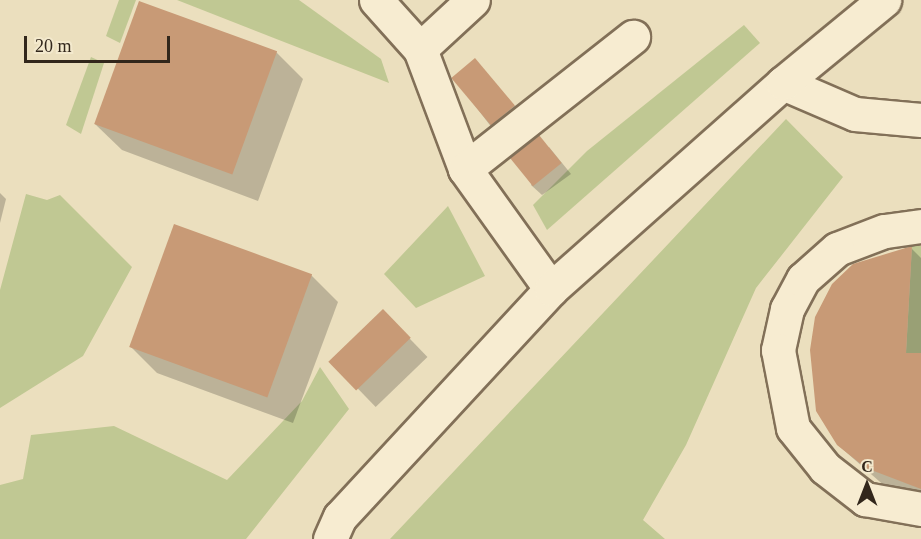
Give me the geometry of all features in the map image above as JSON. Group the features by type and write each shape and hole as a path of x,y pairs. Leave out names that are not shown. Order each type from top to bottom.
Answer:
{"street":[{"path":"376,0 420,49 465,169 551,289"},
{"path":"420,49 473,0"},
{"path":"330,539 340,517 551,289 783,83 884,0"},
{"path":"465,169 633,37"},
{"path":"783,83 855,114 921,120"},
{"path":"921,226 884,231 837,249 803,279 787,309 778,350 793,428 825,468 865,499 921,510"}],"green space":[{"path":"119,0 136,0 120,43 106,36"},
{"path":"177,0 299,0 381,59 389,83"},
{"path":"744,25 760,43 547,230 533,205 587,151"},
{"path":"91,57 104,63 81,134 66,125"},
{"path":"786,119 843,177 756,288 686,445 643,520 665,539 390,539"},
{"path":"26,194 47,200 60,195 132,267 83,356 0,408 0,290"},
{"path":"448,206 485,276 416,308 384,274"},
{"path":"912,245 921,246 921,353 906,354"},
{"path":"320,367 349,409 246,539 0,539 0,485 23,479 31,435 114,426 227,480 302,401"}],"building":[{"path":"139,1 277,51 232,174 94,124"},
{"path":"475,58 515,105 491,125 451,78"},
{"path":"539,135 562,163 533,186 510,158"},
{"path":"174,224 312,274 267,397 129,347"},
{"path":"912,246 906,353 921,353 921,489 866,468 837,445 816,411 810,350 815,317 832,284 853,264"},
{"path":"383,309 411,338 356,391 328,362"}]}
